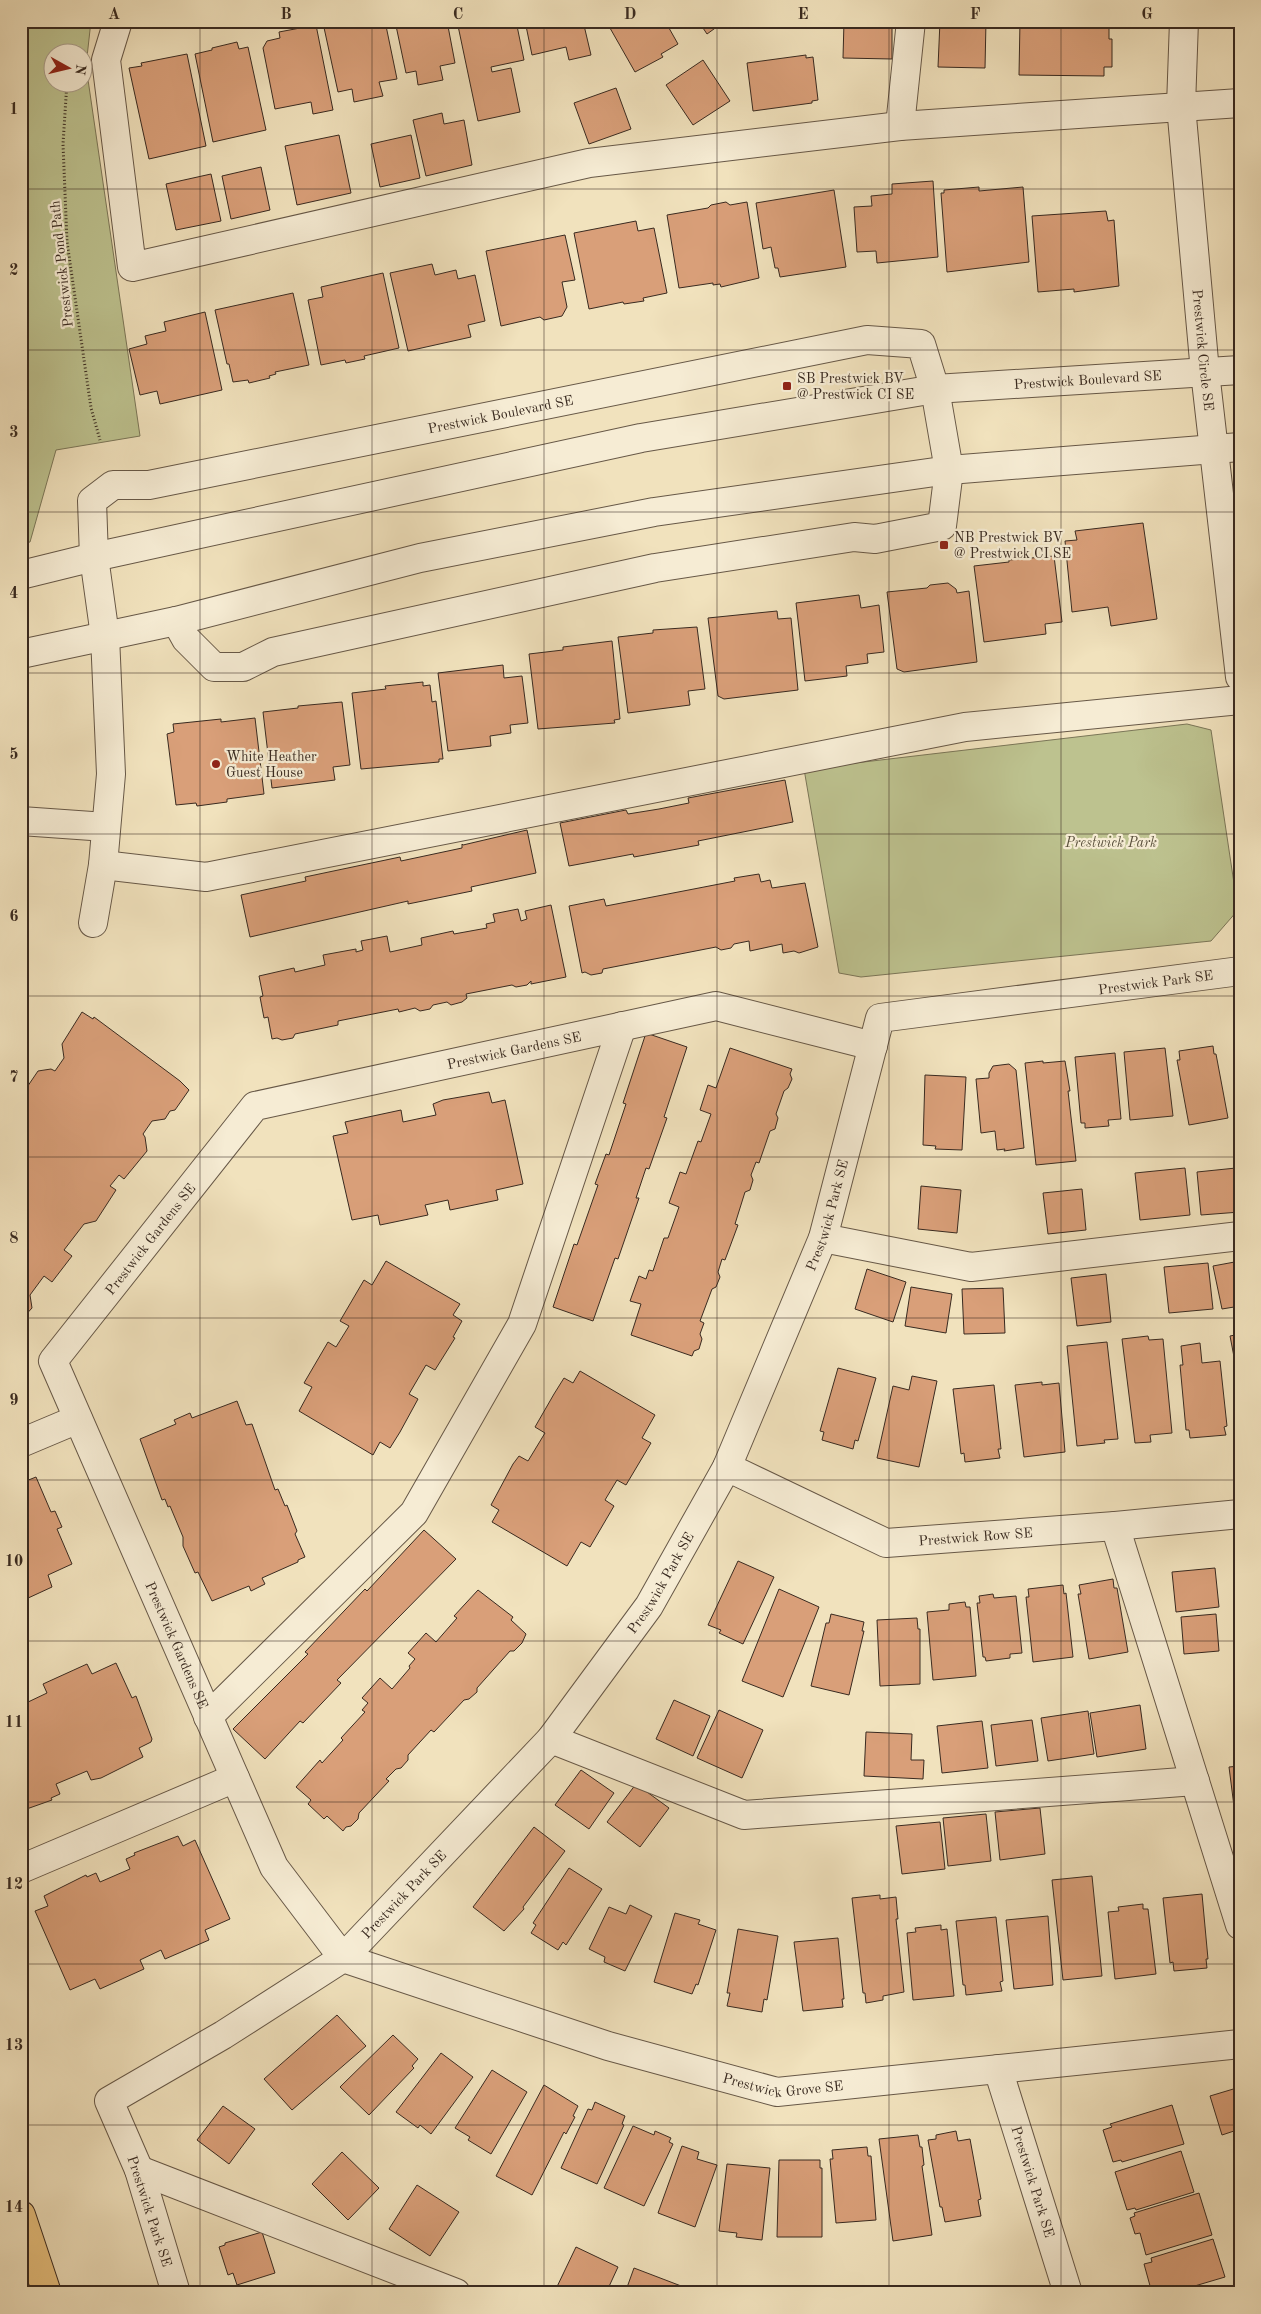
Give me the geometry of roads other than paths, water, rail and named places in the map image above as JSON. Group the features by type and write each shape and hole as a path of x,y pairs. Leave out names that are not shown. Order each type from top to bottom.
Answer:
{"main road":[{"path":"21,2215 47,2293"}],"street":[{"path":"118,21 106,60 132,267 589,163 900,126 1240,103"},
{"path":"900,126 911,21"},
{"name":"Prestwick Circle SE","path":"1184,21 1181,106 1205,372 1240,677"},
{"name":"Prestwick Boulevard SE","path":"94,557 92,501 113,485 149,485 867,340 921,344 936,389 949,470 942,526 875,539 854,537 655,568 273,652 243,667 214,666 186,639 176,622"},
{"name":"Prestwick Boulevard SE","path":"21,575 94,557 641,438 936,389 1240,370"},
{"path":"21,654 176,622 420,558 654,512 949,470 1240,447"},
{"path":"93,923 102,865 112,774 105,636 94,557"},
{"path":"102,865 206,877 965,727 1240,700"},
{"path":"21,821 106,827"},
{"name":"Prestwick Park SE","path":"176,2293 139,2170 110,2101 223,2035 343,1958 552,1739 649,1606 727,1467 823,1238 880,1018 1240,971"},
{"name":"Prestwick Gardens SE","path":"343,1958 274,1867 53,1361 255,1106 716,1006 873,1046"},
{"name":"Prestwick Gardens SE","path":"208,1717 414,1514 522,1324 622,1026"},
{"path":"823,1238 971,1267 1240,1236"},
{"path":"21,1443 78,1419"},
{"name":"Prestwick Row SE","path":"727,1467 886,1542 1115,1526 1240,1514"},
{"path":"1115,1526 1240,1925"},
{"path":"552,1739 744,1815 1194,1781"},
{"path":"21,1869 235,1778"},
{"name":"Prestwick Grove SE","path":"343,1958 608,2046 777,2092 1240,2044"},
{"name":"Prestwick Park SE","path":"998,2069 1068,2293"},
{"path":"139,2170 456,2293"}],"place":[{"name":"SB Prestwick BV @ Prestwick CI SE","path":"787,386"},
{"name":"NB Prestwick BV @ Prestwick CI SE","path":"944,545"},
{"name":"White Heather Guest House","path":"216,764"}],"park label":[{"name":"Prestwick Park","path":"1111,842"}]}
